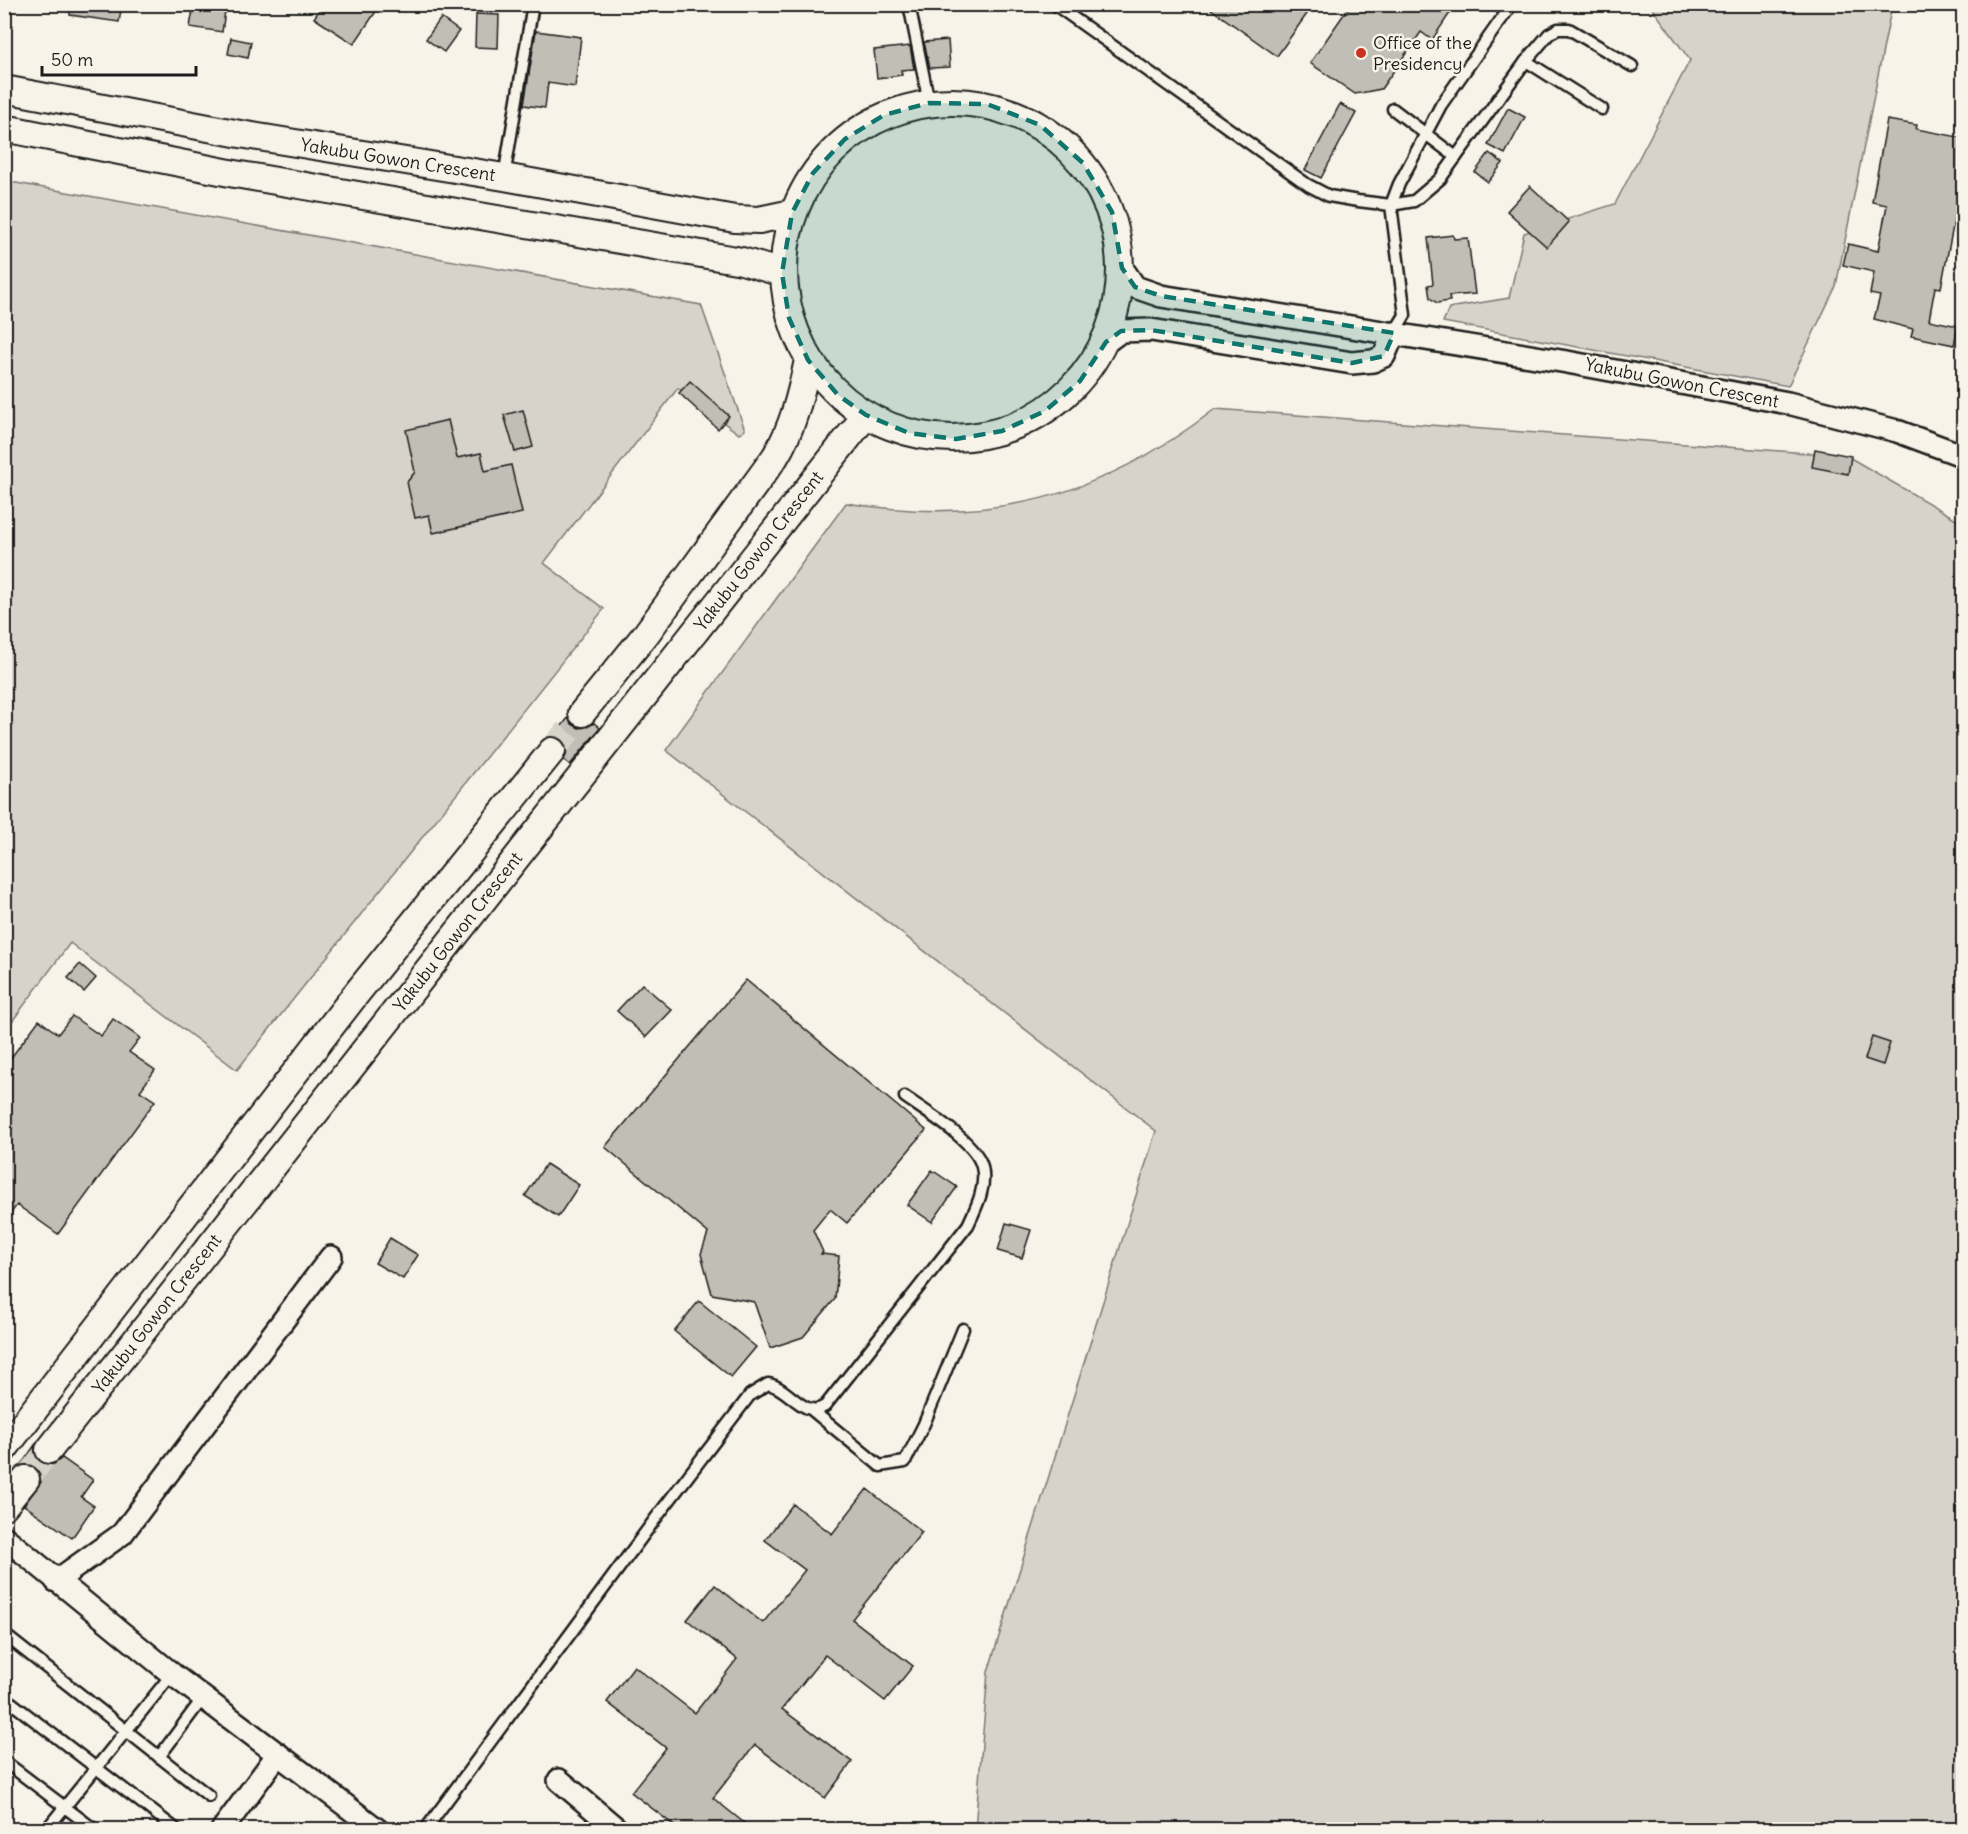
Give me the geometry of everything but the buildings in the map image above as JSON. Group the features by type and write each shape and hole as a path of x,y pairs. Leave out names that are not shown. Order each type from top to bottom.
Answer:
{"street":[{"name":"Yakubu Gowon Crescent","path":"4,89 240,134 504,177 735,219 759,220 792,213"},
{"path":"929,103 987,104 1040,125 1083,163 1112,212 1122,268 1118,306 1106,342 1080,381 1045,411 1002,431 956,438 909,433 866,415 838,395 808,360 789,318 782,273 784,243 792,213 813,173 845,139 884,115 929,103"},
{"path":"4,128 235,174 742,261 782,273"},
{"name":"Yakubu Gowon Crescent","path":"1122,268 1135,287 1161,296 1567,362 1788,403 1897,431 1964,456"},
{"path":"1106,342 1122,331 1151,330 1352,363 1373,361 1384,356 1394,333"},
{"path":"582,713 646,634 776,457 787,438 802,391 808,360"},
{"name":"Yakubu Gowon Crescent","path":"49,1450 866,415"},
{"path":"4,1449 356,994 552,751"},
{"path":"56,1581 122,1534 331,1257"},
{"path":"4,1506 26,1479"},
{"path":"4,1537 172,1674 378,1830"},
{"path":"222,1830 278,1754"},
{"path":"559,1780 618,1829"}],"lane":[{"path":"504,177 533,4"},
{"path":"909,4 929,103"},
{"path":"1054,4 1308,185 1329,196 1391,205 1414,201 1440,179 1526,61 1549,34 1558,29 1569,29 1632,66"},
{"path":"1394,333 1405,315 1391,205 1399,184 1441,105 1512,4"},
{"path":"1526,61 1602,109"},
{"path":"1393,109 1456,156"},
{"path":"813,1411 825,1406 968,1225 979,1199 983,1178 982,1167 970,1145 904,1097"},
{"path":"425,1830 750,1395 768,1384 777,1385 813,1411 880,1466 905,1462 924,1424 963,1329"},
{"path":"5,1635 209,1796"},
{"path":"46,1830 172,1674"},
{"path":"4,1697 177,1830"},
{"path":"159,1757 203,1698"},
{"path":"4,1761 95,1830"}],"highlighted area":[{"path":"929,103 987,104 1040,125 1083,163 1112,212 1122,268 1135,287 1161,296 1394,333 1384,356 1352,363 1151,330 1121,331 1106,342 1080,381 1045,411 1002,431 956,439 909,433 866,415 838,395 808,360 789,318 782,273 792,213 813,173 845,139 884,115"}],"shaded area":[{"path":"1650,5 1892,5 1836,286 1788,386 1443,322 1449,308 1509,298 1524,233 1615,204 1690,60"},
{"path":"5,181 701,305 745,430 739,434 678,388 544,563 604,609 237,1070 70,943 5,1031"},
{"path":"1215,409 1847,456 1963,523 1963,1829 975,1829 988,1672 1156,1131 666,750 846,503 898,509 948,511 995,507 1041,498 1085,484 1129,465 1172,440"}],"tunnel":[{"path":"552,751 582,713"},
{"path":"26,1479 49,1450"}],"place":[{"name":"Office of the Presidency","path":"1361,53"}]}
